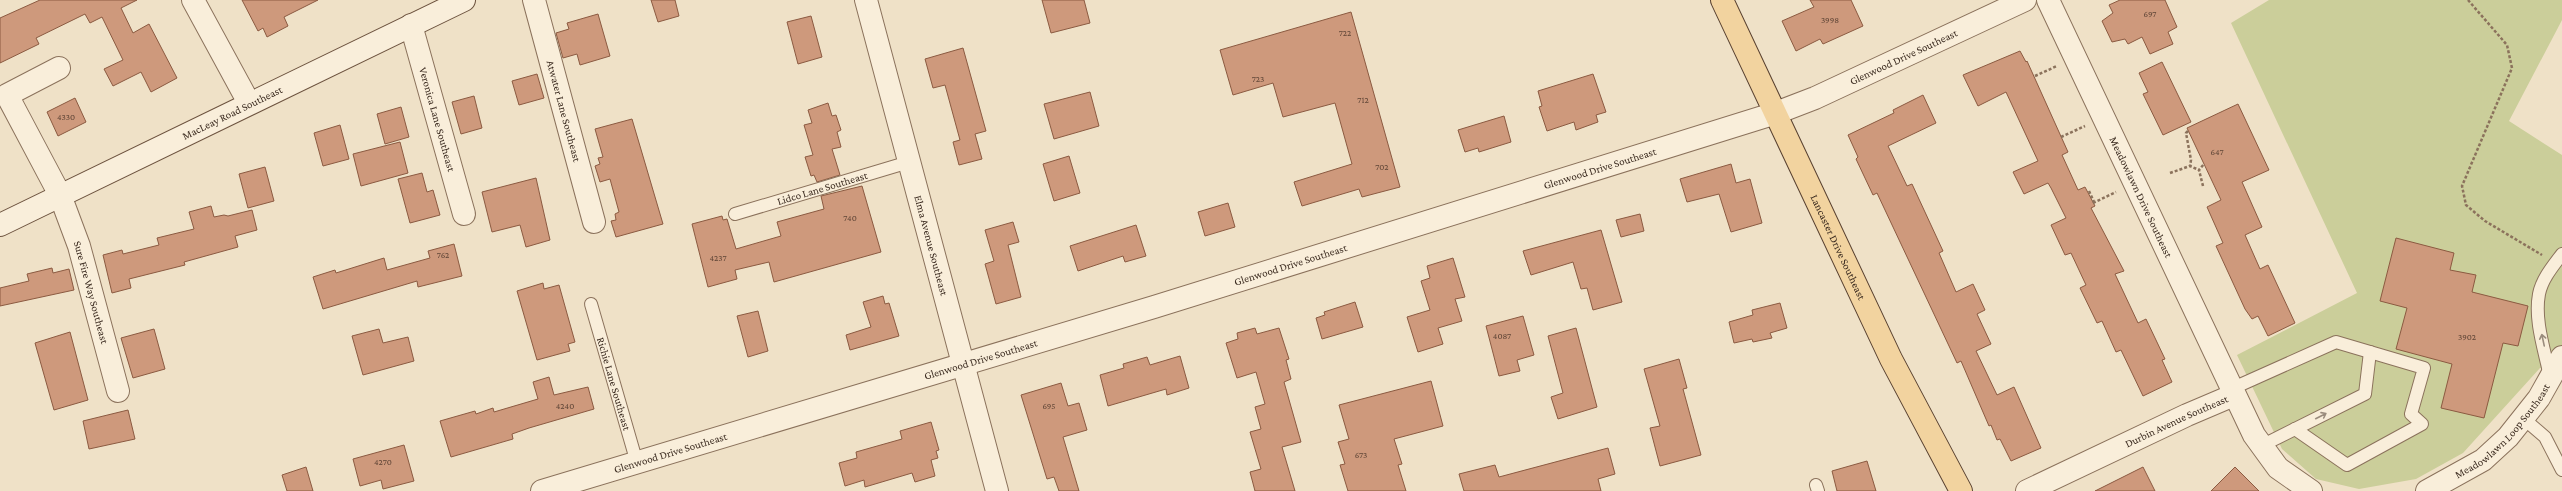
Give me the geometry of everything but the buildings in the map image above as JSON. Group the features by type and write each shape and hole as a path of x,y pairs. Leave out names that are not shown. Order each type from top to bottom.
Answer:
{"main road":[{"name":"Lancaster Drive Southeast","path":"1722,0 1891,359 1961,491"}],"street":[{"path":"194,0 249,104"},
{"name":"MacLeay Road Southeast","path":"0,225 464,0"},
{"name":"Atwater Lane Southeast","path":"534,0 594,222"},
{"name":"Elma Avenue Southeast","path":"866,0 997,491"},
{"name":"Glenwood Drive Southeast","path":"542,491 963,364 1776,113 1815,98 2025,0"},
{"name":"Meadowlawn Drive Southeast","path":"2048,0 2233,392"},
{"name":"Veronica Lane Southeast","path":"410,25 464,214"},
{"name":"Sure Fire Way Southeast","path":"59,68 8,95 60,195 79,246 118,391"},
{"name":"Meadowlawn Loop Southeast","path":"2427,491 2483,460 2508,437 2524,419 2562,357"},
{"name":"Durbin Avenue Southeast","path":"2027,491 2233,392 2261,446 2285,475 2311,491"}],"lane":[{"name":"Lidco Lane Southeast","path":"735,214 909,162"},
{"path":"2550,378 2540,330 2538,304 2544,281 2559,259"},
{"name":"Richie Lane Southeast","path":"591,304 637,463"},
{"path":"2233,392 2336,342 2424,368 2411,414 2422,424 2347,464 2295,429"},
{"path":"2261,446 2365,394 2370,352"},
{"path":"2524,419 2545,437 2562,470"}],"path":[{"path":"2468,0 2507,45 2512,68 2462,186 2466,205 2485,221 2559,259"},
{"path":"2034,76 2061,64"},
{"path":"2061,137 2089,124"},
{"path":"2188,131 2186,133 2191,160 2190,166"},
{"path":"2199,170 2204,164"},
{"path":"2170,173 2190,166 2199,170"},
{"path":"2199,170 2202,186"},
{"path":"2089,191 2094,203 2120,190"}],"green space":[{"path":"2269,0 2562,0 2562,20 2509,121 2562,155 2562,369 2540,368 2463,453 2416,479 2359,489 2316,479 2282,449 2237,355 2357,293 2231,23"}]}
